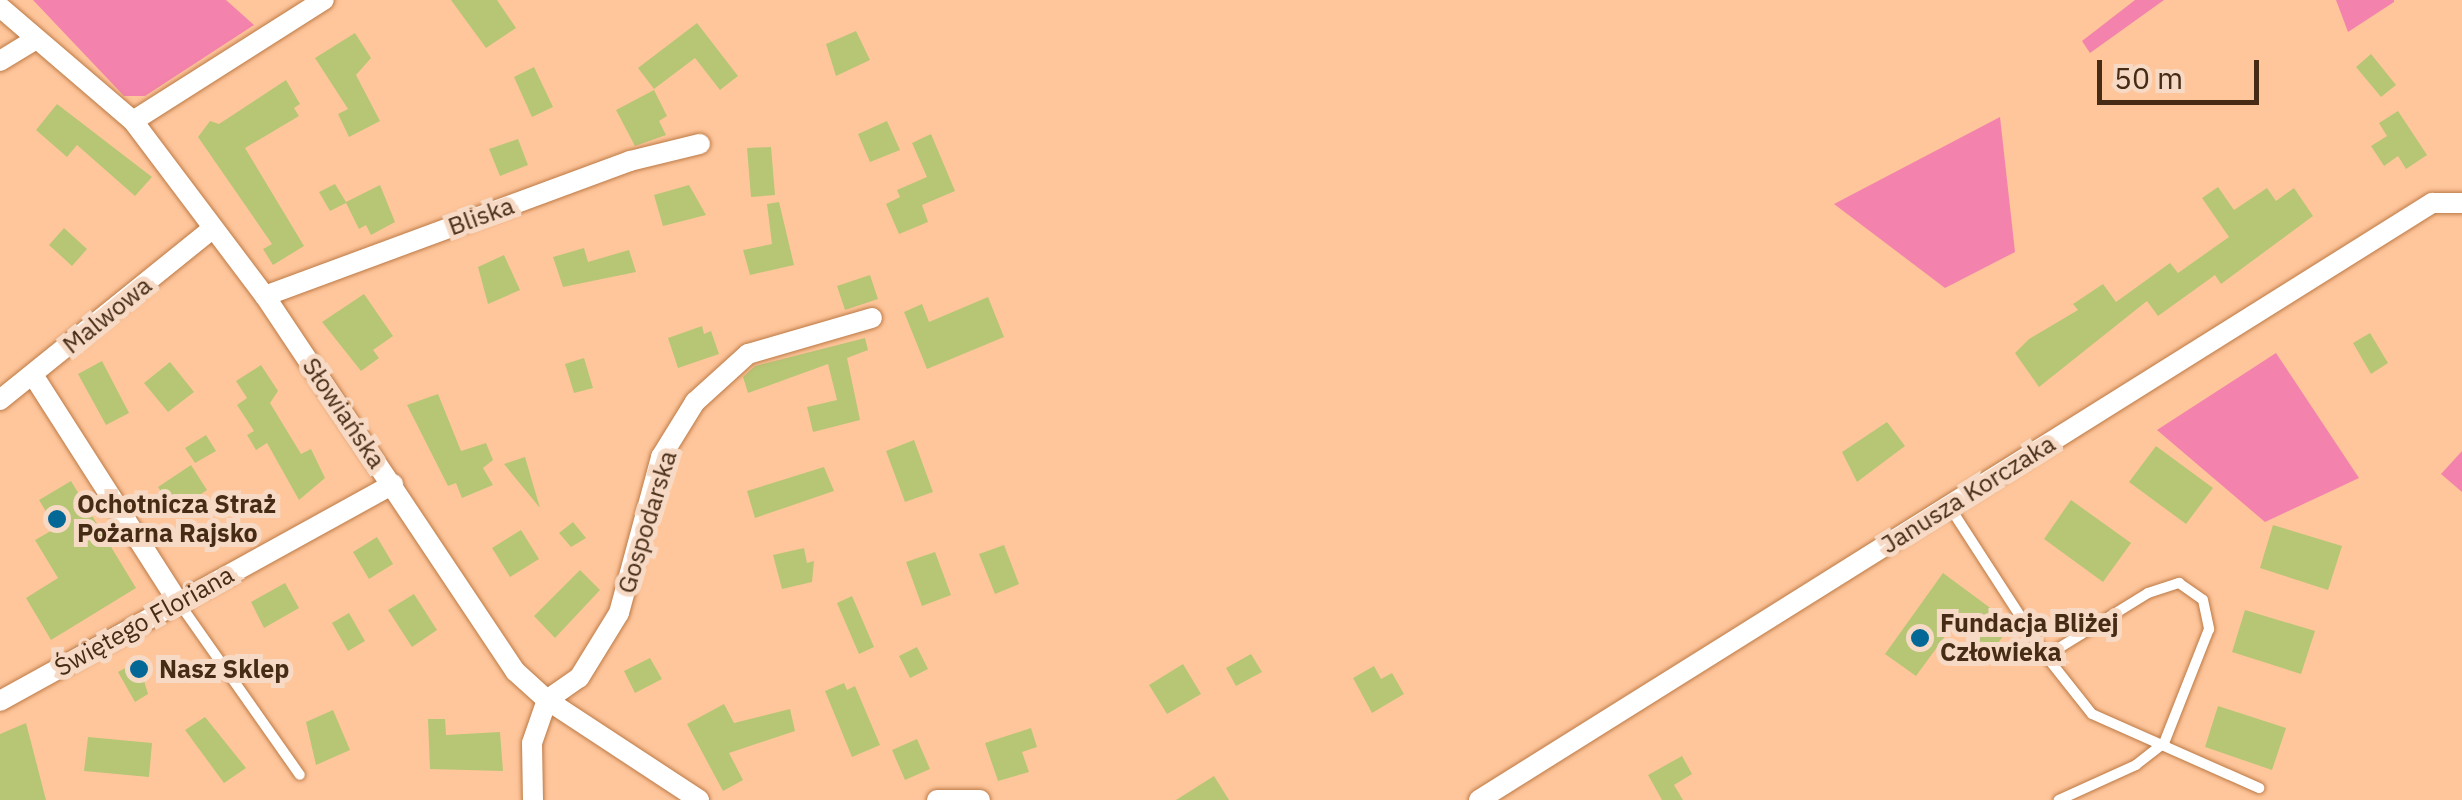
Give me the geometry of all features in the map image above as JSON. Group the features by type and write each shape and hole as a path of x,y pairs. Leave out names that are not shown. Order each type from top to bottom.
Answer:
{"street":[{"path":"133,121 324,0"},
{"name":"Słowiańska","path":"0,7 133,121 264,296 515,671 548,700 699,800"},
{"path":"0,62 36,40"},
{"name":"Bliska","path":"264,296 630,161 700,144"},
{"name":"Janusza Korczaka","path":"1478,800 2432,203 2462,204"},
{"name":"Malwowa","path":"0,400 213,228"},
{"name":"Gospodarska","path":"548,700 579,678 620,613 660,457 695,402 748,354 872,318"},
{"path":"33,375 178,602"},
{"name":"Świętego Floriana","path":"0,700 393,484"},
{"path":"533,800 532,743 548,700"},
{"path":"937,800 980,800"}],"lane":[{"path":"1949,506 2046,656 2092,714 2259,788"},
{"path":"2046,656 2148,593 2179,582 2203,600 2209,629 2164,743 2136,765 2060,800"},
{"path":"178,602 300,776"}],"shaded area":[{"path":"33,0 226,0 254,25 145,96 124,96"},
{"path":"2135,0 2164,0 2090,53 2082,41"},
{"path":"2336,0 2394,0 2394,2 2348,32"},
{"path":"2000,117 2015,252 1945,288 1834,204"},
{"path":"2276,353 2359,478 2265,522 2157,430"},
{"path":"2462,451 2462,492 2441,474"}],"building":[{"path":"451,0 497,0 516,28 486,48"},
{"path":"697,23 738,76 720,90 695,58 654,89 638,68"},
{"path":"856,31 870,60 836,76 826,44"},
{"path":"355,33 371,58 356,75 380,121 349,137 338,114 348,109 315,58"},
{"path":"2371,54 2396,85 2381,97 2356,67"},
{"path":"534,67 553,107 532,117 514,77"},
{"path":"286,80 300,104 294,108 299,116 245,148 304,246 273,265 263,249 272,244 198,137 210,121 219,124"},
{"path":"654,90 667,116 659,121 666,135 635,146 616,110"},
{"path":"57,104 152,177 135,196 77,145 67,157 36,130"},
{"path":"2398,111 2427,155 2406,169 2398,156 2384,166 2371,146 2387,136 2379,123"},
{"path":"887,121 900,150 870,162 858,134"},
{"path":"931,134 955,191 922,205 928,222 899,234 886,204 900,197 897,190 927,177 912,143"},
{"path":"518,139 528,165 500,176 489,149"},
{"path":"771,147 775,195 751,197 747,148"},
{"path":"335,184 346,202 380,185 395,222 371,235 366,225 359,229 346,203 330,211 319,192"},
{"path":"689,185 706,215 663,226 654,195"},
{"path":"2218,187 2234,210 2267,188 2276,201 2294,188 2313,216 2221,284 2215,275 2158,316 2147,301 2039,387 2015,353 2029,339 2078,310 2073,304 2103,284 2116,302 2170,263 2178,273 2229,237 2202,198"},
{"path":"779,202 794,265 750,275 743,250 772,244 767,204"},
{"path":"64,228 87,249 72,266 49,245"},
{"path":"584,248 588,262 629,250 636,272 563,287 553,257"},
{"path":"504,255 520,290 488,304 478,267"},
{"path":"870,275 878,299 845,310 837,286"},
{"path":"364,294 393,336 373,350 379,358 361,371 322,322"},
{"path":"988,297 1004,337 927,369 904,312 922,304 929,322"},
{"path":"702,326 704,334 711,331 719,354 678,368 668,338"},
{"path":"2370,333 2388,363 2371,374 2353,343"},
{"path":"865,338 868,350 847,358 860,420 813,432 807,407 837,400 828,364 748,393 743,377 755,366"},
{"path":"584,358 593,388 574,393 565,364"},
{"path":"102,361 129,413 106,425 78,374"},
{"path":"170,362 194,392 168,412 144,383"},
{"path":"261,365 278,391 270,403 301,454 311,449 325,478 299,500 267,443 256,450 247,435 254,431 237,405 247,398 236,381"},
{"path":"438,394 461,451 486,443 493,460 483,468 493,485 462,498 456,483 448,486 407,405"},
{"path":"1887,422 1905,446 1857,482 1842,452"},
{"path":"206,435 216,451 195,463 185,448"},
{"path":"914,440 933,492 905,502 886,451"},
{"path":"2156,446 2213,488 2186,524 2129,482"},
{"path":"525,457 540,508 504,464"},
{"path":"191,465 207,490 175,512 158,487"},
{"path":"824,467 834,491 755,518 747,491"},
{"path":"71,481 136,588 51,640 26,598 58,578 35,540 56,528 39,500"},
{"path":"2071,500 2131,543 2103,582 2044,539"},
{"path":"573,522 586,538 571,547 559,533"},
{"path":"2273,525 2342,546 2328,590 2260,568"},
{"path":"521,530 539,559 510,577 492,548"},
{"path":"377,537 393,564 369,579 353,552"},
{"path":"1004,545 1019,584 995,594 979,554"},
{"path":"804,548 807,563 814,561 812,582 782,589 773,555"},
{"path":"935,552 951,595 922,606 906,562"},
{"path":"580,570 600,590 555,638 534,616"},
{"name":"Fundacja Bliżej Człowieka","path":"1943,573 2012,624 1992,651 1954,624 1916,676 1885,654"},
{"path":"285,583 299,608 264,628 251,602"},
{"path":"414,594 437,630 412,647 388,610"},
{"path":"852,596 874,647 859,654 837,603"},
{"path":"2245,610 2315,631 2301,674 2232,652"},
{"path":"349,613 365,641 348,651 332,623"},
{"path":"917,647 928,669 910,678 899,656"},
{"path":"1251,654 1262,672 1236,686 1226,668"},
{"path":"650,658 662,679 635,693 624,671"},
{"path":"138,661 148,694 135,702 118,672"},
{"path":"1183,664 1201,694 1167,714 1149,685"},
{"path":"1374,666 1381,679 1392,673 1404,694 1372,713 1353,678"},
{"path":"844,683 847,690 855,686 880,745 852,757 825,691"},
{"path":"724,704 734,723 790,709 795,731 729,753 743,780 723,791 687,724"},
{"path":"2218,706 2286,728 2272,770 2205,747"},
{"path":"333,710 350,750 316,765 306,722"},
{"path":"205,717 246,768 224,783 185,730"},
{"path":"428,719 445,719 446,735 500,732 503,771 430,769"},
{"path":"26,723 46,800 0,800 0,734"},
{"path":"1031,728 1037,747 1022,752 1029,772 998,781 985,743"},
{"path":"88,737 152,743 149,777 84,771"},
{"path":"917,739 930,769 905,780 892,750"},
{"path":"1682,756 1692,774 1674,785 1683,800 1662,800 1648,775"},
{"path":"1214,776 1229,800 1176,800"}],"place":[{"name":"Ochotnicza Straż Pożarna Rajsko","path":"57,519"},
{"name":"Fundacja Bliżej Człowieka","path":"1920,638"},
{"name":"Nasz Sklep","path":"139,669"}]}
